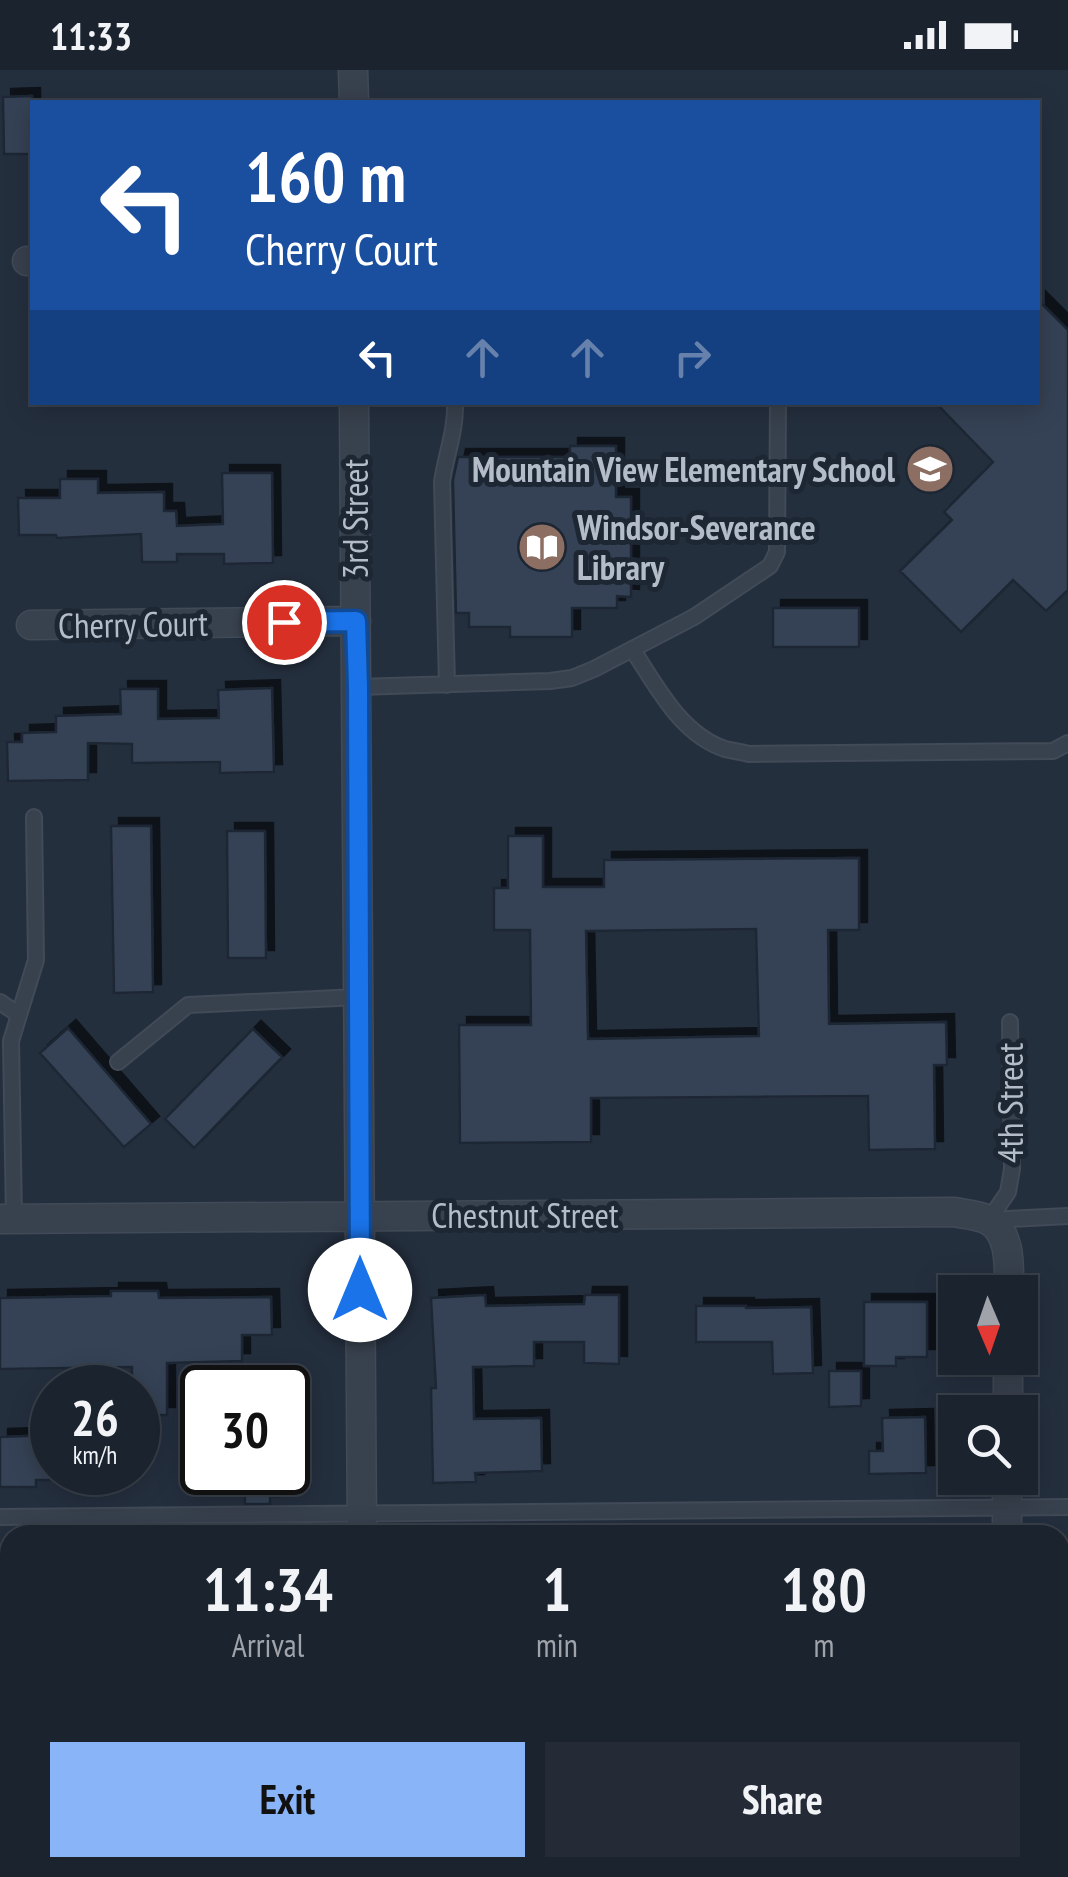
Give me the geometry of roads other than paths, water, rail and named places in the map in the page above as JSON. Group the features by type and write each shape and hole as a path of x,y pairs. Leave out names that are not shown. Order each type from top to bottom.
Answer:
{"street":[{"path":"353,70 354,100"},
{"name":"3rd Street","path":"354,405 362,1524"},
{"name":"Cherry Court","path":"31,625 356,621"},
{"name":"Chestnut Street","path":"7,1218 954,1212 989,1220"},
{"path":"989,1220 1003,1236 1009,1275"},
{"path":"1007,1495 1007,1521"}],"lane":[{"path":"447,684 442,482 454,436 455,405"},
{"path":"358,687 572,678 694,617 770,566 777,552 778,532 778,405"},
{"path":"632,649 675,713 723,748 750,754 1053,750 1068,743"},
{"path":"7,1218 11,1041 36,960 34,817"},
{"path":"118,1062 188,1005 358,997"},
{"path":"0,1002 19,1015"},
{"name":"4th Street","path":"989,1220 1008,1192 1012,1170 1010,1022"},
{"path":"989,1220 1068,1216"},
{"path":"0,1516 362,1524 1007,1521 1068,1507"}],"place":[{"name":"Mountain View Elementary School","path":"930,469"},
{"name":"Windsor-Severance Library","path":"542,547"}]}
